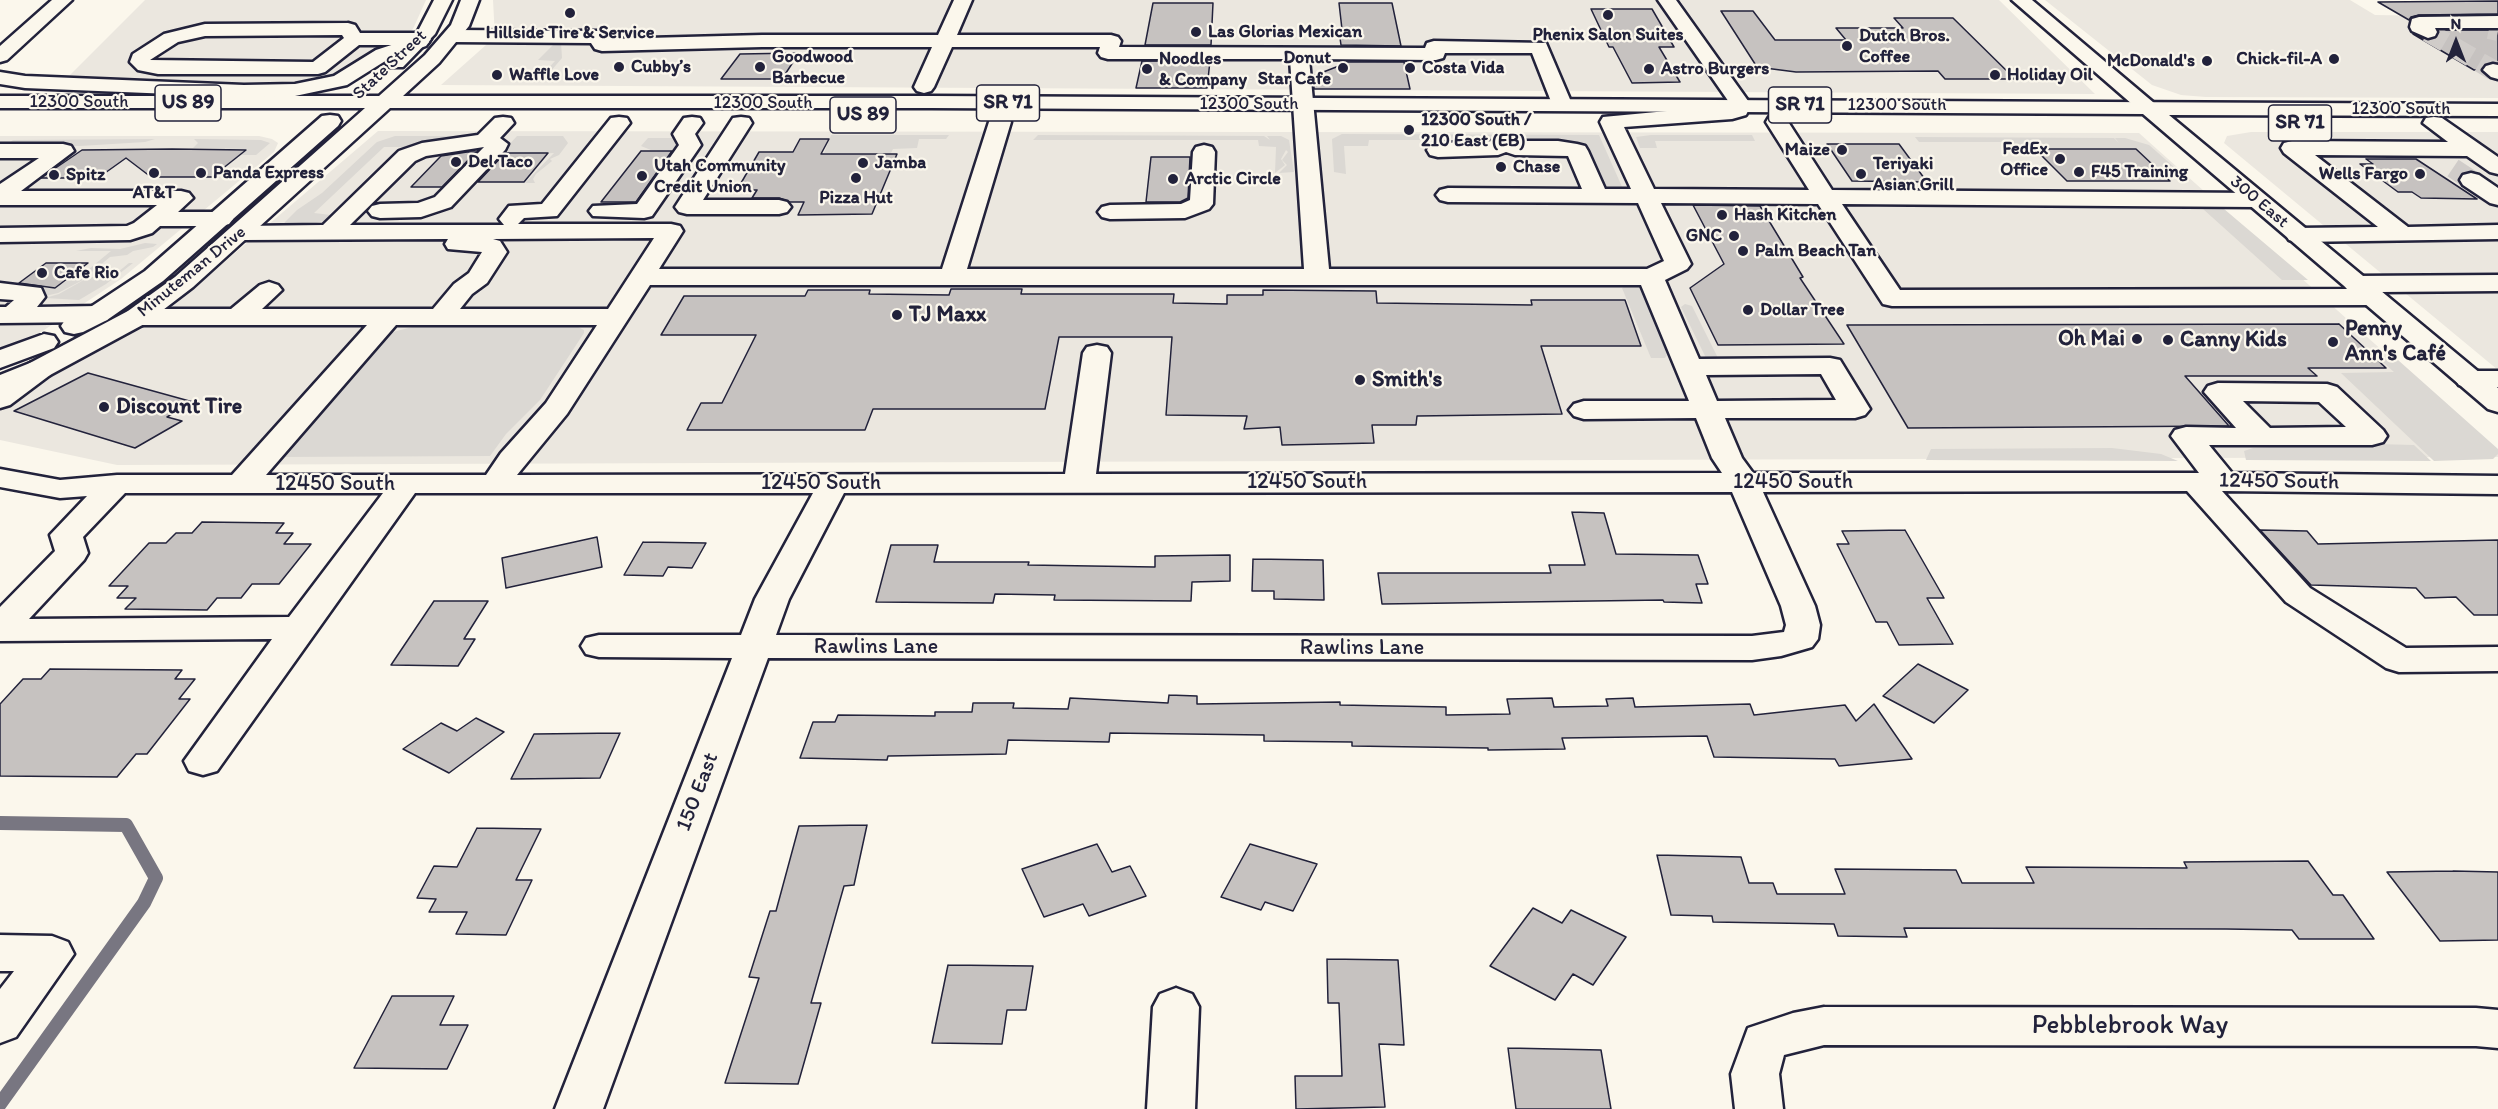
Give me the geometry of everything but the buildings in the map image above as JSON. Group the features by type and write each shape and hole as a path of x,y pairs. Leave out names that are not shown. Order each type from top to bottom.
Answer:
{"main road":[{"path":"0,33 45,0"},
{"path":"0,56 63,0"},
{"name":"State Street","path":"354,113 420,41 433,23 443,0"},
{"name":"State Street","path":"354,113 383,103 450,40 466,14 470,0"},
{"path":"928,95 945,41 963,0"},
{"path":"642,277 1651,277 1678,264 1611,122 1732,113 1739,111 1741,105 1667,0"},
{"name":"300 East","path":"2021,0 2498,403"},
{"path":"2428,32 2419,27 2419,23 2449,22 2494,26"},
{"path":"246,68 298,29"},
{"path":"354,39 348,29 192,32 171,38 140,58 140,62 145,66 158,68 318,68 354,39 420,41"},
{"path":"450,40 598,37 602,45 762,41 1111,41 1108,53 1436,54 1434,47 1539,47 1562,104"},
{"name":"US 89","path":"450,40 446,60 425,81 427,88 432,91 447,94 535,96 573,103"},
{"path":"0,78 25,82 244,91 295,90 340,81 383,54 420,41"},
{"path":"1299,54 1317,277"},
{"path":"0,84 218,103"},
{"name":"US 89","path":"769,122 909,111 923,108 928,95"},
{"name":"12300 South","path":"700,119 928,95 1305,113 1611,122 2498,123"},
{"name":"12300 South","path":"0,102 218,103 354,113 395,123"},
{"name":"12300 South","path":"383,103 573,103 700,119 769,122 1000,122 1562,104 2498,110"},
{"name":"12300 South","path":"296,123 327,123 354,113"},
{"name":"Minuteman Drive","path":"0,360 42,355 137,317 184,282 242,232 354,113"},
{"path":"500,232 517,211 644,211 690,145 684,134 700,119"},
{"path":"495,484 512,459 557,408 687,207 769,122"},
{"path":"952,277 1000,122"},
{"path":"1777,122 1892,298 2364,291 2498,283"},
{"name":"Minuteman Drive","path":"0,385 154,276 327,123"},
{"path":"465,123 527,123"},
{"path":"323,238 413,153 434,147 471,144 486,140 503,123"},
{"path":"549,211 630,123 596,123"},
{"path":"2434,123 2482,153 2498,167"},
{"path":"351,211 421,210 443,202 494,150 497,144 486,140"},
{"path":"1438,150 1558,148 1577,152 1596,195"},
{"path":"2402,234 2292,148 2424,149 2482,153"},
{"path":"2424,149 2498,198"},
{"path":"0,151 63,151 0,196"},
{"path":"1110,212 1185,212 1201,204 1204,152"},
{"path":"1448,195 2256,200"},
{"path":"0,196 181,198 138,231 122,234 0,235"},
{"path":"687,207 779,207"},
{"path":"155,219 221,219"},
{"path":"323,238 500,232 671,231"},
{"path":"242,232 491,246 494,249 494,256 478,278 463,289 440,317"},
{"path":"2298,235 2498,232"},
{"path":"1651,277 1727,458 1743,482"},
{"path":"236,318 269,290"},
{"path":"0,291 32,293 32,297 7,315"},
{"path":"7,315 98,315"},
{"path":"137,317 616,317"},
{"path":"241,484 389,317"},
{"path":"1078,483 1097,353"},
{"path":"0,370 42,355"},
{"path":"0,399 42,355"},
{"path":"1584,410 1855,409 1830,366 1689,367"},
{"path":"2469,379 2498,379"},
{"path":"2262,437 2186,436 2209,482 2298,596 2399,660 2498,659"},
{"name":"12450 South","path":"0,459 85,475 117,484"},
{"name":"12450 South","path":"0,478 60,489 117,484 2209,482 2498,484"},
{"name":"Rawlins Lane","path":"753,646 1752,648 1781,645 1800,639 1803,625 1798,606 1743,482"},
{"name":"150 East","path":"579,1109 753,646 794,555 834,483"},
{"path":"0,629 72,553 66,535 117,484"},
{"path":"203,761 406,484"},
{"path":"0,629 300,628"},
{"path":"599,646 753,646"},
{"path":"0,953 52,954 0,1024"},
{"path":"1171,1109 1176,1006"},
{"name":"Pebblebrook Way","path":"1759,1109 1755,1074 1764,1042 1793,1032 1824,1026 2476,1026 2498,1029"}],"shaded area":[{"path":"145,0 426,0 413,29 361,74 322,86 68,77"},
{"path":"493,0 1999,0 2095,94 441,85 495,37"},
{"path":"2045,0 2350,0 2375,15 2498,17 2498,98 2181,95 2152,85"},
{"path":"561,42 562,58 550,72 532,76 529,72 545,72 555,61 538,60 555,43"},
{"path":"378,131 2139,133 2498,454 2498,457 117,465 0,440 0,406 167,311"},
{"path":"2251,132 2498,132 2498,370 2224,143 2227,136"},
{"path":"1342,134 1599,135 1623,189 1606,189 1588,147 1557,141 1478,142 1450,147 1446,140 1369,140 1368,146 1344,146 1346,174 1334,172 1332,139"},
{"path":"831,135 949,135 946,139 919,139 917,148 893,149 891,153 824,153"},
{"path":"1038,135 1264,136 1270,140 1267,136 1281,136 1289,140 1294,172 1279,173 1287,165 1282,160 1288,152 1286,150 1281,159 1285,165 1275,173 1276,147 1259,146 1258,140 1033,140"},
{"path":"1752,135 1755,141 1655,141 1657,148 1640,148 1636,137"},
{"path":"0,136 259,136 278,143 274,152 121,279 29,340 0,354"},
{"path":"395,136 475,136 404,147 384,147 314,213 331,215 327,220 305,226 280,227 297,210 322,193 377,142"},
{"path":"517,136 563,136 568,143 559,155 550,159 552,161 536,174 533,179 535,183 525,183 554,153 503,156 475,182"},
{"path":"1915,137 2114,138 2119,143 2115,138 2125,138 2149,145 2190,181 2183,181 2172,172 2162,171 2136,149 2010,149 2003,142 1919,142"},
{"path":"648,138 676,138 682,146 679,150 651,150 641,146"},
{"path":"155,139 145,142 80,146 5,146 13,140"},
{"path":"194,139 261,140 270,143 256,155 241,155 248,149 193,148 198,143"},
{"path":"2203,209 2224,209 2308,280 2282,280"},
{"path":"145,243 157,244 127,255 110,257 81,281 58,293 41,297 42,288 55,288 70,279 78,278 111,251 76,251 91,248 120,249"},
{"path":"129,263 133,263 106,284 79,300 45,298 59,294 89,277 112,277"},
{"path":"1630,284 1642,286 1669,351 1665,358 1651,358 1622,288"},
{"path":"1685,304 1692,306 1718,358 1713,360 1706,358 1681,307"},
{"path":"420,325 564,325 578,327 584,330 584,333 540,400 506,434 490,456 279,457 389,333"},
{"path":"2374,354 2398,360 2498,449 2498,454 2493,459 2434,461 2341,373 2394,372"},
{"path":"2337,443 2414,445 2431,461 2246,460 2244,451 2253,448"},
{"path":"2112,448 2161,454 2178,461 1926,460 1931,449"}],"waterway":[{"path":"0,823 126,825 156,878 144,903 0,1104"}],"tunnel":[{"path":"2489,29 2498,31"},
{"path":"2428,32 2493,70"},
{"path":"2453,168 2471,180"}],"place":[{"name":"Hillside Tire & Service","path":"570,13"},
{"name":"Phenix Salon Suites","path":"1608,15"},
{"name":"Las Glorias Mexican","path":"1196,32"},
{"name":"Dutch Bros. Coffee","path":"1847,46"},
{"name":"Chick-fil-A","path":"2334,59"},
{"name":"McDonald's","path":"2207,61"},
{"name":"Cubby’s","path":"619,67"},
{"name":"Goodwood Barbecue","path":"760,67"},
{"name":"Donut Star Cafe","path":"1343,68"},
{"name":"Costa Vida","path":"1410,68"},
{"name":"Noodles & Company","path":"1147,69"},
{"name":"Astro Burgers","path":"1649,69"},
{"name":"Waffle Love","path":"497,75"},
{"name":"Holiday Oil","path":"1995,75"},
{"name":"12300 South / 210 East (EB)","path":"1409,130"},
{"name":"Maize","path":"1842,150"},
{"name":"FedEx Office","path":"2060,159"},
{"name":"Del Taco","path":"456,162"},
{"name":"Jamba","path":"863,163"},
{"name":"Chase","path":"1501,167"},
{"name":"F45 Training","path":"2079,172"},
{"name":"AT&T","path":"154,173"},
{"name":"Panda Express","path":"201,173"},
{"name":"Teriyaki Asian Grill","path":"1861,174"},
{"name":"Wells Fargo","path":"2420,174"},
{"name":"Spitz","path":"54,175"},
{"name":"Utah Community Credit Union","path":"642,176"},
{"name":"Pizza Hut","path":"856,178"},
{"name":"Arctic Circle","path":"1173,179"},
{"name":"Hash Kitchen","path":"1722,215"},
{"name":"GNC","path":"1734,236"},
{"name":"Palm Beach Tan","path":"1743,251"},
{"name":"Cafe Rio","path":"42,273"},
{"name":"Dollar Tree","path":"1748,310"},
{"name":"TJ Maxx","path":"897,315"},
{"name":"Oh Mai","path":"2137,339"},
{"name":"Canny Kids","path":"2168,340"},
{"name":"Penny Ann's Café","path":"2333,342"},
{"name":"Smith's","path":"1360,380"},
{"name":"Discount Tire","path":"104,407"}]}
